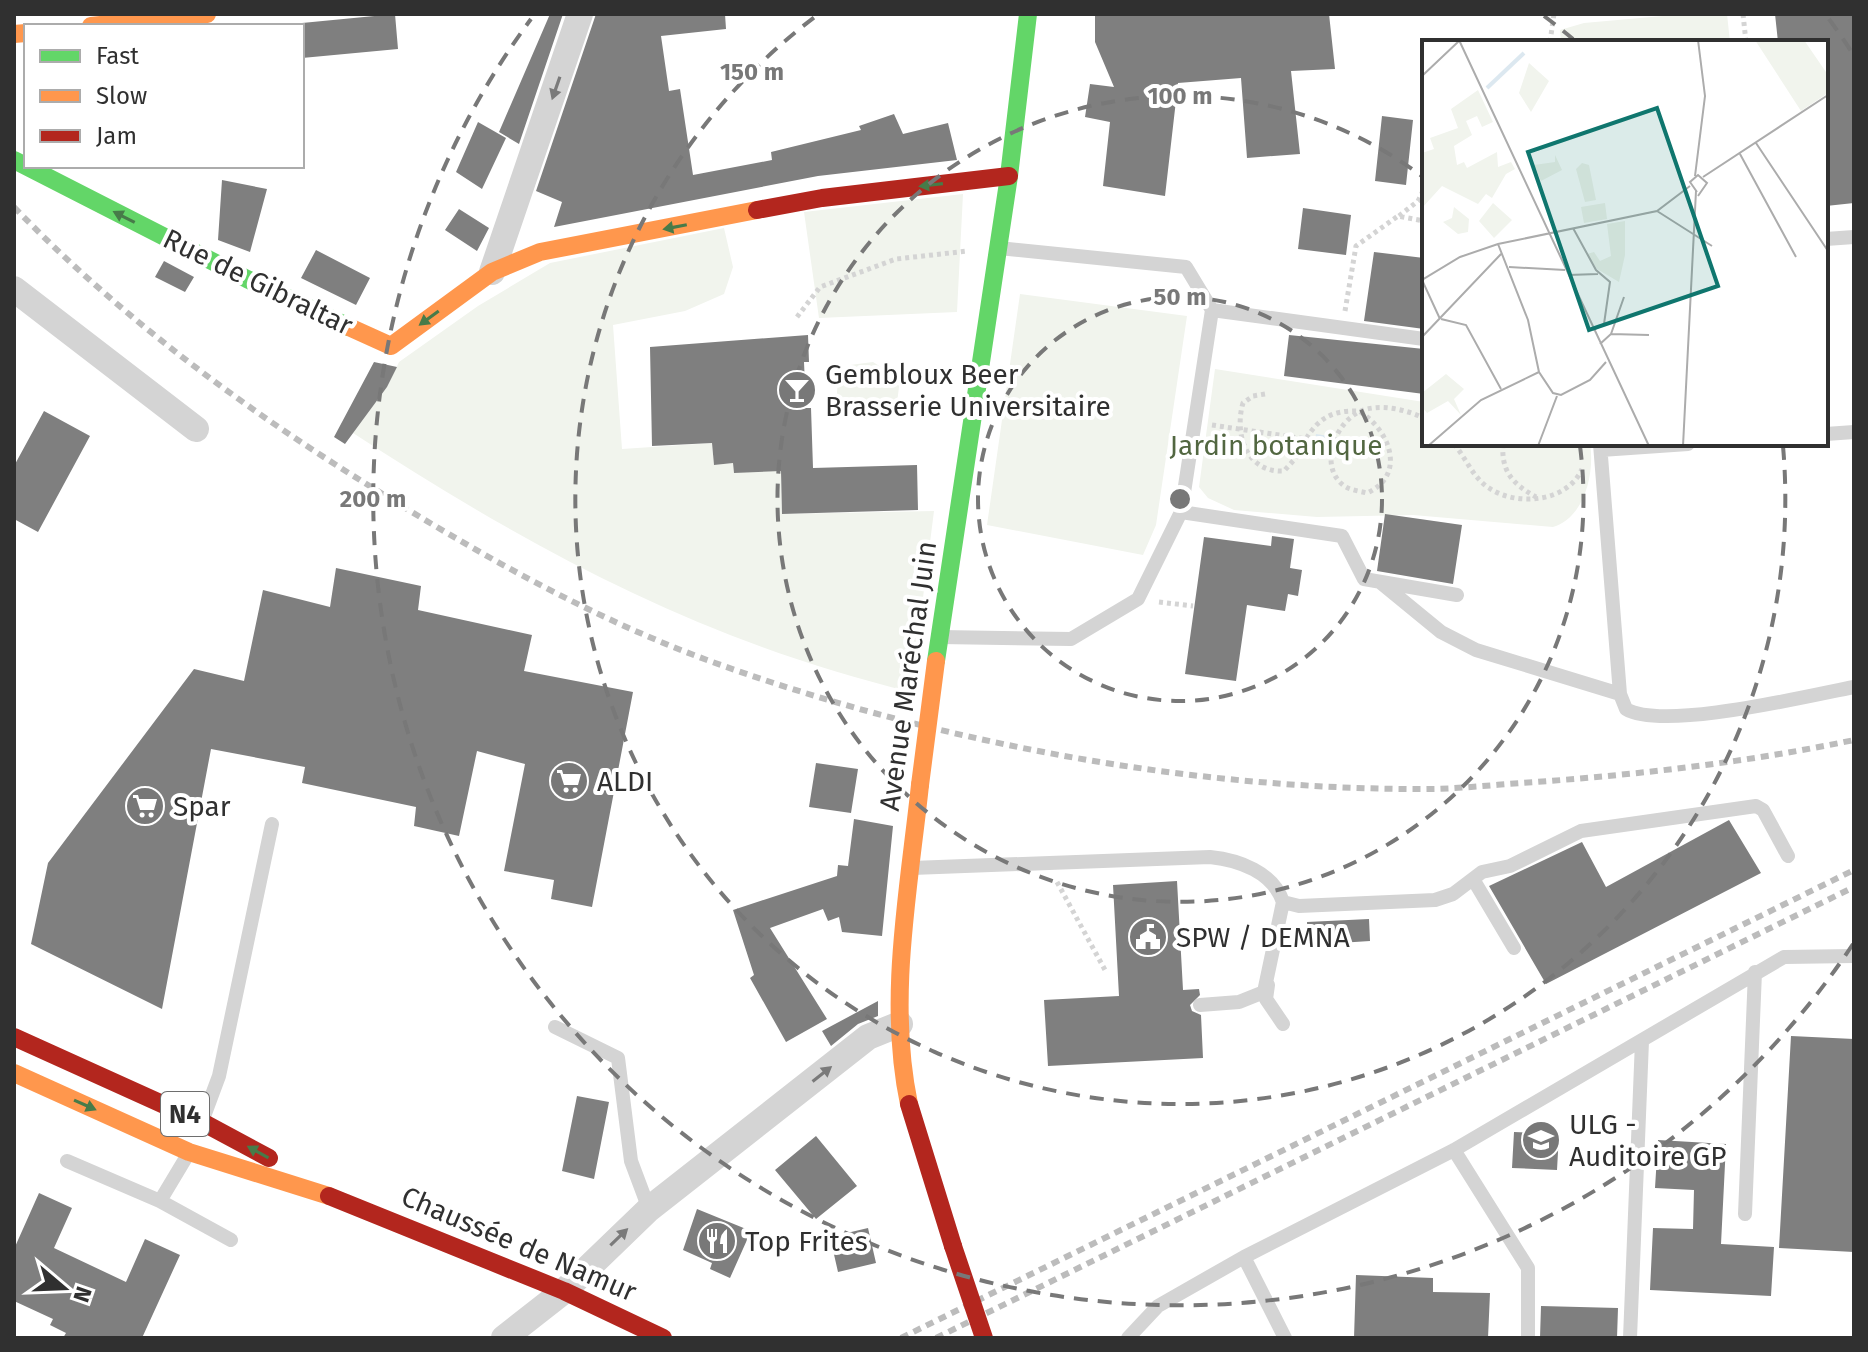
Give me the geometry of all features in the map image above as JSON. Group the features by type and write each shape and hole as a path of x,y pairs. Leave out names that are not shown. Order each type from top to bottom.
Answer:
{"street":[{"path":"110,24 207,14"},
{"path":"492,272 580,14"},
{"name":"Avenue Maréchal Juin","path":"984,1338 919,1146 904,1078 900,1024 920,785 1009,176 1028,14"},
{"name":"Rue de Gibraltar","path":"30,168 247,279 391,346 492,272 540,252 822,198 1009,176"},
{"path":"14,289 196,429"},
{"path":"504,1338 564,1291 649,1209 868,1037 900,1024"},
{"name":"Chaussée de Namur","path":"14,1037 196,1137 351,1203"},
{"name":"Chaussée de Namur","path":"14,1073 196,1137 564,1291 663,1338"}],"lane":[{"path":"1828,239 1854,237"},
{"path":"940,637 1071,639 1138,599 1181,512 1212,310 1186,267 998,247"},
{"path":"1212,310 1422,339"},
{"path":"1828,434 1854,432"},
{"path":"1630,446 1601,447 1620,694 1626,709 1651,718 1770,704 1854,687"},
{"path":"1181,512 1342,536 1364,579 1457,595"},
{"path":"1380,581 1441,632 1476,650 1620,694"},
{"path":"1283,902 1299,906 1435,900 1453,894 1473,879 1581,831 1756,806 1763,810 1788,856"},
{"path":"160,1201 196,1137 219,1076 272,824"},
{"path":"912,868 1229,859 1271,881 1283,902 1266,999 1283,1024"},
{"path":"1473,879 1514,948"},
{"path":"1128,1338 1158,1306 1244,1257 1454,1150 1755,972 1784,957 1854,956"},
{"path":"1745,1214 1755,972"},
{"path":"1200,1005 1254,998 1268,985"},
{"path":"555,1027 618,1058 631,1161 649,1209"},
{"path":"1630,1338 1642,1041"},
{"path":"1454,1150 1528,1268 1528,1338"},
{"path":"67,1161 160,1201 231,1240"},
{"path":"1244,1257 1285,1338"}],"path":[{"path":"1550,40 1554,14"},
{"path":"1743,14 1746,40"},
{"path":"1343,328 1356,246 1418,201 1422,193"},
{"path":"1398,216 1422,221"},
{"path":"797,317 820,287 896,259 998,247"},
{"path":"1265,394 1253,396 1243,403 1237,429 1246,451 1257,463 1273,471 1284,471 1302,451 1314,426 1328,414 1398,409 1422,417"},
{"path":"1359,411 1372,419 1387,439 1389,475 1380,487 1367,493 1345,487 1332,470 1331,453 1337,433 1359,411"},
{"path":"1195,422 1306,439"},
{"path":"1456,446 1488,488 1509,497 1537,497 1568,489 1586,460"},
{"path":"1503,446 1503,467 1510,478 1537,497"},
{"path":"1138,599 1193,606"},
{"path":"1047,863 1105,970"}],"green space":[{"path":"1685,14 1727,14 1730,40 1561,40 1560,30 1584,23"},
{"path":"963,194 957,312 819,318 804,212"},
{"path":"724,228 733,267 724,294 685,311 613,325 622,449 712,443 714,465 733,463 734,473 781,468 782,514 934,511 911,692 761,647 621,587 486,515 353,433 387,387 399,362 478,306 550,263"},
{"path":"1020,294 1187,316 1156,525 1143,555 987,525"},
{"path":"873,362 900,379 897,403 866,415 852,412 836,402 838,382 850,365"},
{"name":"Jardin botanique","path":"1215,369 1422,402 1422,446 1590,446 1589,481 1580,505 1564,522 1553,527 1413,515 1317,517 1234,510 1208,498 1199,487"}],"shaded area":[{"path":"1316,434 1381,444 1379,454 1314,445"}],"building":[{"path":"395,14 398,49 304,58 302,23"},
{"path":"550,14 563,14 519,144 499,132"},
{"path":"596,14 725,14 726,29 661,36 669,91 680,89 693,175 772,160 771,152 861,130 859,126 894,114 903,134 948,123 957,160 818,176 554,227 562,202 536,191"},
{"path":"1095,14 1329,14 1335,69 1291,71 1300,154 1247,158 1241,78 1178,83 1165,196 1103,186 1110,122 1085,117 1090,84 1114,87 1095,42"},
{"path":"1775,14 1854,14 1854,203 1828,206 1828,40 1778,40"},
{"path":"1382,116 1413,120 1406,185 1375,181"},
{"path":"478,122 506,138 482,189 456,172"},
{"path":"222,180 267,189 250,252 218,240"},
{"path":"1303,208 1351,215 1346,255 1298,249"},
{"path":"459,209 489,228 477,251 445,230"},
{"path":"316,250 370,278 356,305 301,278"},
{"path":"1374,252 1422,258 1422,329 1364,321"},
{"path":"164,261 194,277 185,292 155,277"},
{"path":"808,335 809,362 804,362 806,408 811,408 813,468 917,465 918,510 782,514 781,471 734,473 733,463 714,465 712,443 652,446 650,347"},
{"path":"1289,335 1422,349 1422,394 1284,376"},
{"path":"374,362 397,367 387,387 345,444 334,437"},
{"path":"44,411 90,436 38,532 14,519 14,466"},
{"path":"1385,514 1462,525 1453,584 1377,571"},
{"path":"1272,536 1294,539 1290,568 1302,570 1298,596 1288,594 1285,611 1247,605 1236,681 1185,674 1204,537 1271,546"},
{"path":"336,568 421,586 418,610 532,635 524,671 633,692 592,907 551,899 554,880 504,871 525,764 477,751 459,836 414,826 416,807 302,783 305,767 211,749 162,1009 31,944 48,863 194,669 244,681 263,590 330,607"},
{"path":"816,763 858,769 851,813 809,807"},
{"path":"854,819 893,826 882,936 842,932 839,917 828,921 823,909 770,928 827,1019 786,1042 750,978 754,975 733,910 837,876 838,865 848,866"},
{"path":"1729,820 1761,873 1546,984 1489,886 1582,842 1606,887"},
{"name":"SPW / DEMNA","path":"1177,881 1183,990 1199,989 1200,995 1190,1005 1192,1011 1201,1015 1203,1058 1048,1066 1044,1000 1119,996 1113,885"},
{"path":"1369,919 1370,941 1308,945 1307,922"},
{"path":"878,1001 878,1016 858,1024 831,1046 822,1031"},
{"path":"1791,1036 1854,1039 1854,1252 1779,1248"},
{"path":"577,1096 609,1102 594,1179 562,1171"},
{"path":"1514,1132 1559,1134 1557,1170 1512,1168"},
{"path":"816,1136 857,1186 816,1219 775,1170"},
{"path":"1658,1140 1726,1144 1721,1244 1774,1247 1771,1296 1650,1290 1653,1228 1693,1229 1694,1190 1655,1188"},
{"path":"39,1193 72,1208 54,1248 126,1282 145,1239 180,1255 142,1338 63,1338 66,1333 50,1325 53,1319 14,1301 14,1249"},
{"name":"Top Frites","path":"697,1209 751,1231 730,1278 710,1269 712,1263 683,1250"},
{"path":"868,1228 876,1263 838,1272 830,1237"},
{"path":"1356,1275 1433,1278 1433,1292 1490,1293 1488,1338 1354,1338"},
{"path":"1541,1306 1618,1308 1617,1338 1540,1338"}],"railway":[{"path":"14,207 93,283 178,354 268,420 360,480 529,579 617,623 707,660 792,689 970,737 1061,755 1244,781 1335,787 1439,789 1576,779 1735,761 1854,740"},
{"path":"901,1338 1854,870"},
{"path":"936,1338 1854,887"}],"traffic: fast":[{"path":"936,661 1009,176 1028,14"},
{"path":"14,160 24,165"},
{"path":"30,168 247,279 349,327"}],"traffic: slow":[{"path":"110,24 207,14"},
{"path":"14,34 24,33"},
{"path":"349,327 391,346 492,272 540,252 757,210"},
{"path":"920,785 936,661"},
{"path":"909,1104 903,1065 900,985 920,785"},
{"path":"14,1073 189,1152 329,1196"}],"traffic: jam":[{"path":"757,210 822,198 1009,176"},
{"path":"14,1037 202,1122 269,1158"},
{"path":"909,1104 953,1246"},
{"path":"329,1196 564,1291 663,1338"},
{"path":"953,1246 984,1338"}],"place":[{"name":"Gembloux Beer Brasserie Universitaire","path":"797,390"},
{"name":"ALDI","path":"569,781"},
{"name":"Spar","path":"145,806"},
{"name":"SPW / DEMNA","path":"1148,937"},
{"name":"ULG - Auditoire GP","path":"1541,1140"},
{"name":"Top Frites","path":"717,1241"}]}
